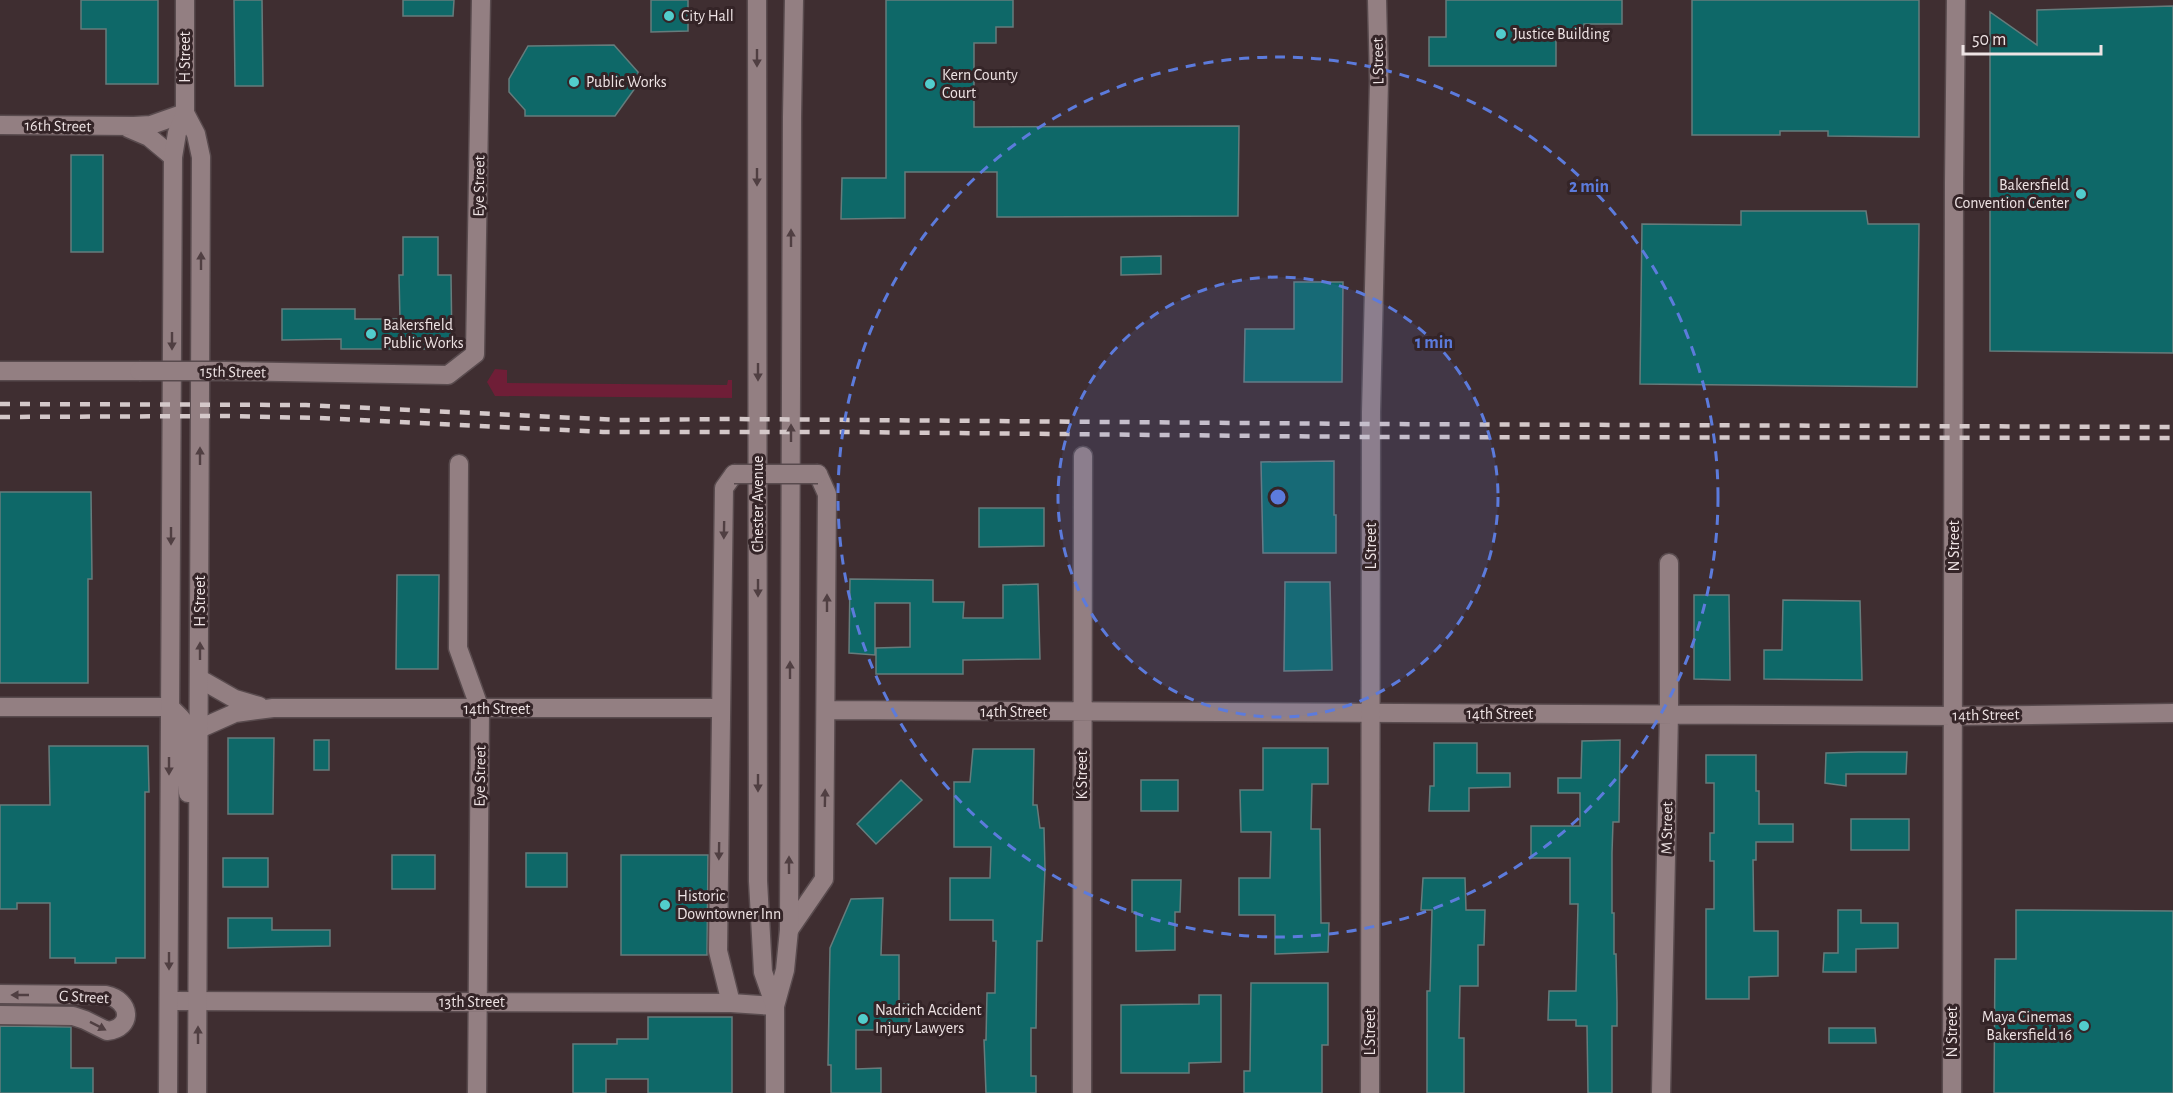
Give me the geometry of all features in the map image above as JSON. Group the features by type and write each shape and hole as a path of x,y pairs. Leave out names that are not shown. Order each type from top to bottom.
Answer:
{"street":[{"name":"H Street","path":"168,1093 173,157 177,133 184,113 185,0"},
{"name":"Eye Street","path":"462,365 475,354 477,337 481,0"},
{"name":"Chester Avenue","path":"758,0 758,881 763,972 775,1005"},
{"name":"Chester Avenue","path":"775,1093 775,1005 785,969 789,930 794,0"},
{"name":"L Street","path":"1370,1093 1371,412 1379,81 1377,0"},
{"name":"N Street","path":"1952,1093 1953,194 1956,0"},
{"name":"H Street","path":"184,113 196,134 201,157 197,1093"},
{"name":"16th Street","path":"0,125 151,124 184,113"},
{"name":"16th Street","path":"117,126 149,137 173,157"},
{"name":"15th Street","path":"0,371 225,371 448,375 462,365"},
{"name":"K Street","path":"1082,1093 1083,456"},
{"name":"Eye Street","path":"459,464 458,648 480,709 477,1093"},
{"path":"731,1003 718,951 724,488 734,474 818,474 827,494 824,879 789,930"},
{"name":"M Street","path":"1661,1093 1669,714 1669,563"},
{"name":"14th Street","path":"200,679 235,699 273,708"},
{"path":"0,706 170,708 181,718 184,726 189,798 199,844"},
{"name":"14th Street","path":"199,729 235,713 273,708 720,708"},
{"name":"14th Street","path":"826,710 1954,716 2173,712"},
{"name":"G Street","path":"0,994 106,995 122,1003 126,1013 123,1024 119,1028 107,1031 85,1020 65,1015 0,1015"},
{"name":"13th Street","path":"169,1001 775,1005"}],"shaded area":[{"path":"495,369 507,370 507,383 727,385 728,380 732,380 732,398 495,396 487,382"}],"building":[{"path":"81,0 158,0 158,84 106,84 106,29 81,29"},
{"path":"234,0 262,0 263,86 235,86"},
{"path":"403,0 454,0 453,16 403,16"},
{"name":"City Hall","path":"651,0 688,0 688,31 651,32"},
{"name":"Kern County Court","path":"886,0 1013,0 1013,27 996,27 996,43 974,43 974,127 1239,126 1238,216 997,217 997,172 905,172 905,218 841,219 842,178 886,178"},
{"name":"Justice Building","path":"1446,0 1622,0 1622,24 1584,24 1583,32 1556,32 1556,66 1429,66 1429,37 1446,37"},
{"path":"1692,0 1919,0 1919,137 1828,136 1828,131 1780,131 1780,135 1692,135"},
{"name":"Bakersfield Convention Center","path":"2173,6 2173,353 1990,351 1990,12 2037,45 2037,10"},
{"name":"Public Works","path":"614,45 638,72 638,84 615,116 525,116 525,110 509,92 509,79 528,46"},
{"path":"71,155 103,155 103,252 71,252"},
{"path":"1741,211 1866,211 1868,224 1919,224 1917,387 1640,384 1642,224 1741,225"},
{"path":"403,237 438,237 438,275 451,275 452,349 341,349 341,339 282,340 282,309 355,309 355,319 400,319 399,275 403,275"},
{"path":"1161,256 1161,274 1121,275 1121,257"},
{"path":"1294,282 1343,282 1342,382 1244,382 1245,329 1294,329"},
{"path":"1334,461 1336,553 1263,553 1261,462"},
{"path":"0,492 91,492 92,579 88,579 88,683 0,683"},
{"path":"979,508 1044,508 1044,546 979,547"},
{"path":"397,575 439,575 438,669 396,669"},
{"path":"850,579 933,580 933,602 964,602 963,618 1003,618 1003,585 1038,584 1040,659 963,660 963,674 876,674 876,648 910,647 910,603 875,603 875,655 849,653"},
{"path":"1285,582 1330,582 1332,670 1284,671"},
{"path":"1694,595 1729,595 1730,680 1694,679"},
{"path":"1783,600 1860,601 1862,680 1764,679 1764,650 1782,650"},
{"path":"228,738 274,738 273,814 228,814"},
{"path":"314,740 329,740 329,770 314,770"},
{"path":"1620,740 1619,822 1613,822 1612,853 1617,1026 1612,1026 1612,1093 1588,1093 1587,1026 1576,1026 1576,1020 1548,1020 1549,991 1576,991 1578,904 1570,904 1570,858 1531,858 1531,826 1580,826 1580,793 1558,793 1558,778 1581,778 1582,741"},
{"path":"1434,743 1477,743 1477,773 1510,773 1510,787 1469,788 1469,811 1429,811 1430,786 1434,786"},
{"path":"49,746 148,746 149,792 145,792 145,958 116,958 116,963 75,963 75,958 50,958 50,903 17,903 17,909 0,909 0,805 50,805"},
{"path":"1263,748 1328,748 1328,784 1312,784 1311,829 1320,829 1321,923 1329,923 1328,952 1275,954 1275,915 1239,915 1239,878 1270,878 1271,832 1241,832 1240,790 1263,790"},
{"path":"973,749 1034,749 1033,805 1037,805 1040,828 1044,828 1045,869 1042,941 1037,941 1036,1028 1031,1028 1031,1076 1036,1076 1036,1093 986,1093 984,1040 986,1040 987,993 995,993 996,941 993,941 993,920 950,920 950,878 990,878 991,847 954,847 954,782 970,782"},
{"path":"1907,752 1906,774 1846,774 1846,786 1825,783 1826,753"},
{"path":"1706,755 1756,755 1759,824 1793,824 1793,842 1756,842 1756,860 1753,860 1754,931 1778,931 1778,976 1749,977 1749,999 1706,999 1706,909 1714,909 1714,861 1710,861 1710,833 1714,833 1714,783 1706,783"},
{"path":"901,780 922,800 876,844 857,824"},
{"path":"1141,780 1178,780 1178,811 1141,811"},
{"path":"1851,819 1909,819 1909,850 1851,850"},
{"path":"526,853 567,853 567,887 526,887"},
{"path":"392,855 435,855 435,889 392,889"},
{"name":"Historic Downtowner Inn","path":"621,855 708,855 707,955 621,955"},
{"path":"223,858 268,858 268,887 223,887"},
{"path":"1423,878 1465,878 1466,910 1485,910 1484,945 1478,945 1478,986 1460,986 1459,1038 1464,1038 1464,1093 1427,1093 1427,991 1430,991 1432,910 1421,910"},
{"path":"1132,880 1181,880 1180,912 1175,912 1175,950 1136,951 1136,912 1132,912"},
{"path":"883,898 881,955 899,955 899,1004 909,1004 909,1030 856,1030 856,1069 881,1068 881,1093 831,1093 831,1065 828,1065 830,948 851,899"},
{"path":"1838,910 1861,910 1861,923 1898,923 1898,948 1856,949 1856,972 1823,972 1824,953 1838,953"},
{"name":"Maya Cinemas Bakersfield 16","path":"2016,910 2173,911 2173,1093 1994,1093 1995,959 2016,959"},
{"path":"228,918 272,918 272,930 330,930 330,946 228,948"},
{"path":"1251,983 1328,983 1328,1045 1322,1045 1322,1093 1244,1093 1244,1071 1250,1071"},
{"path":"1199,995 1221,995 1221,1062 1189,1063 1189,1073 1121,1073 1121,1005 1199,1004"},
{"path":"648,1017 732,1017 732,1093 648,1093 648,1079 606,1079 606,1093 573,1093 573,1044 617,1044 617,1039 648,1039"},
{"path":"0,1026 71,1027 71,1068 93,1068 93,1093 0,1093"},
{"path":"1829,1028 1875,1028 1876,1043 1829,1043"}],"railway":[{"path":"0,404 306,405 619,420 2173,427"},
{"path":"0,417 319,418 603,432 1371,437 2173,438"}],"place":[{"name":"City Hall","path":"669,16"},
{"name":"Justice Building","path":"1501,34"},
{"name":"Public Works","path":"574,82"},
{"name":"Kern County Court","path":"930,84"},
{"name":"Bakersfield Convention Center","path":"2081,194"},
{"name":"Bakersfield Public Works","path":"371,334"},
{"name":"Historic Downtowner Inn","path":"665,905"},
{"name":"Nadrich Accident Injury Lawyers","path":"863,1019"},
{"name":"Maya Cinemas Bakersfield 16","path":"2084,1026"}]}
